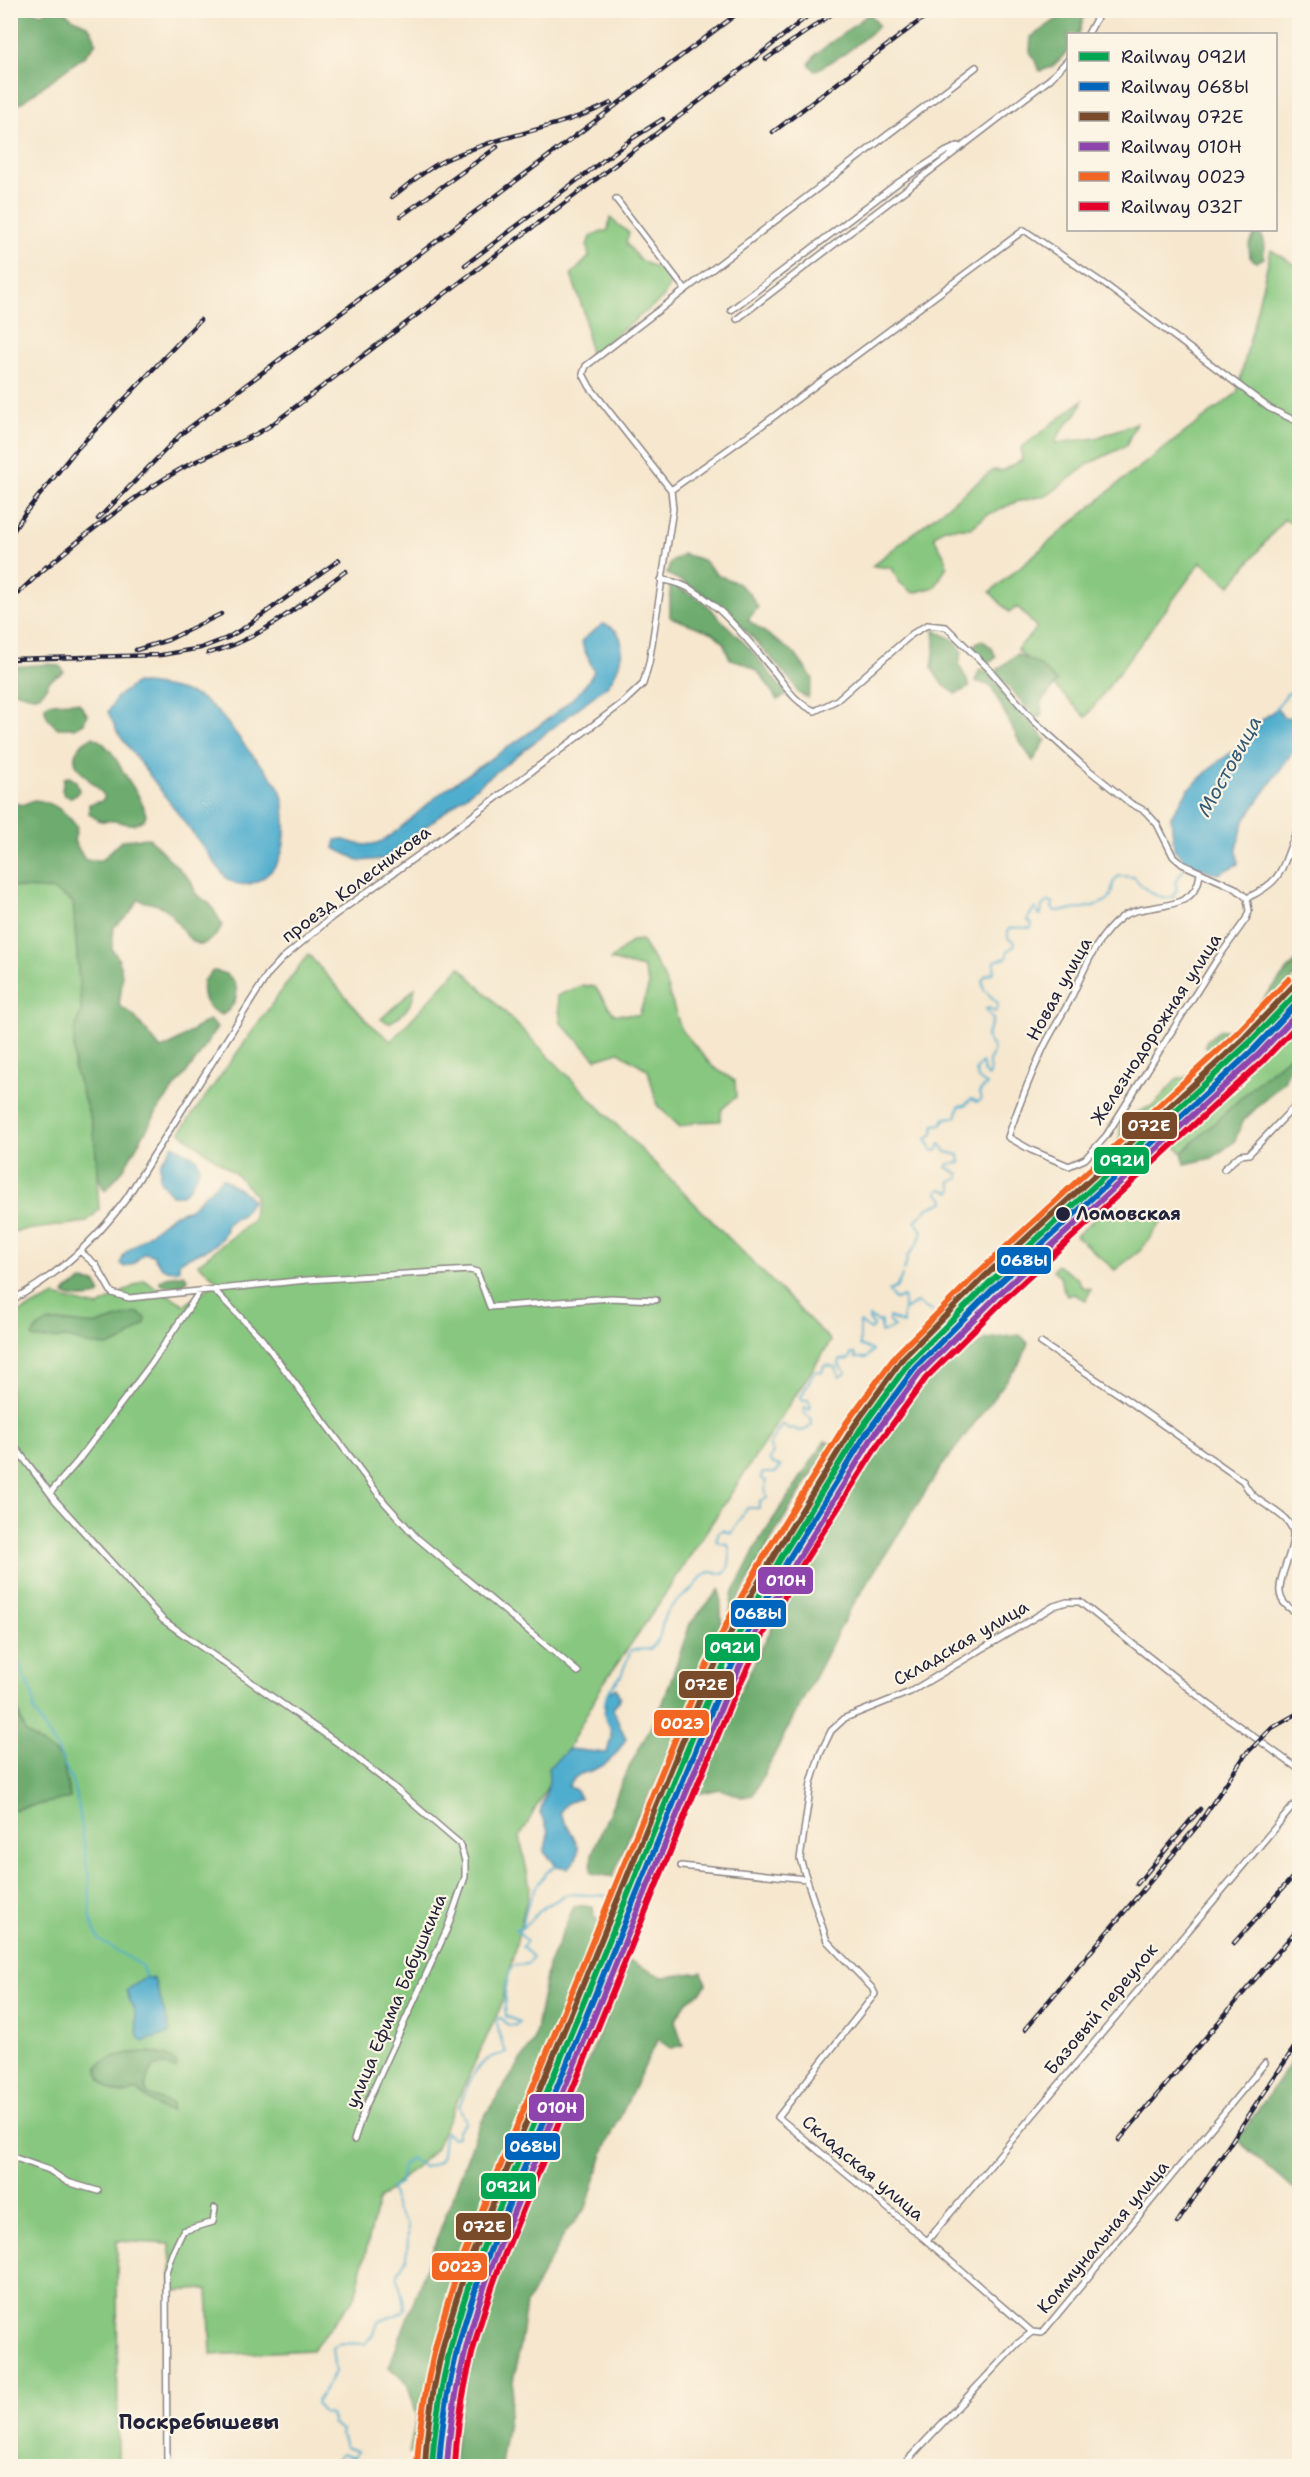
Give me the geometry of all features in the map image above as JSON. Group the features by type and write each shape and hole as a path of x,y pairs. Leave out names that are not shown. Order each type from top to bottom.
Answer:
{"street":[{"path":"1089,33 1101,10"},
{"path":"737,319 1050,79 1067,61"},
{"path":"976,67 591,360 583,374 593,392 671,490 1024,230 1107,286 1269,408 1299,423"},
{"path":"731,310 907,176 980,133"},
{"path":"616,200 684,288"},
{"name":"проезд Колесникова","path":"10,1301 42,1283 81,1252 105,1227 126,1199 274,967 332,917 459,826 636,693 643,684 650,663 673,510 671,490"},
{"path":"661,580 669,580 704,596 744,636 801,705 815,711 837,700 912,633 927,624 946,627 989,669 1034,721 1080,763 1130,803 1145,811 1157,824 1173,856 1200,874 1235,888 1247,898 1274,883 1281,874 1299,825"},
{"name":"Новая улица","path":"1085,1159 1069,1166 1031,1150 1008,1137 1023,1094 1083,969 1111,928 1123,917 1139,910 1171,906 1183,899 1199,886 1200,874"},
{"name":"Железнодорожная улица","path":"1085,1159 1106,1136 1216,961 1246,919 1249,911 1247,898"},
{"path":"1224,1169 1240,1155 1249,1154 1299,1104"},
{"path":"81,1252 96,1266 111,1293 129,1298 307,1280 470,1270 477,1272 490,1307 611,1298 656,1300"},
{"path":"214,1290 261,1338 385,1503 416,1537 578,1672"},
{"path":"10,1440 50,1493 77,1462 150,1365 200,1292"},
{"path":"1041,1344 1123,1397 1242,1481 1253,1496 1289,1522 1293,1533 1279,1590 1282,1602 1288,1609 1299,1613"},
{"name":"улица Ефима Бабушкина","path":"50,1493 164,1620 342,1746 456,1840 464,1856 465,1877 447,1929 364,2110 354,2140"},
{"name":"Складская улица","path":"927,2241 778,2116 875,1994 872,1988 827,1941 800,1859 811,1783 820,1754 831,1731 845,1718 910,1692 1054,1606 1067,1602 1080,1602 1207,1703 1299,1770"},
{"name":"Базовый переулок","path":"927,2241 1299,1798"},
{"path":"681,1866 806,1879"},
{"name":"Коммунальная улица","path":"902,2466 1017,2344 1032,2332 1042,2333 1265,2063"},
{"path":"10,2156 49,2170 67,2182 98,2191"},
{"path":"167,2466 166,2272 183,2231 213,2222 215,2208"},
{"path":"927,2241 1032,2332"}],"green space":[{"path":"10,11 33,11 42,14 46,11 65,11 90,29 96,43 86,55 11,110"},
{"path":"1069,11 1085,11 1079,33 1067,33 1067,52 1052,67 1040,71 1030,51 1031,37"},
{"path":"870,13 879,26 846,53 815,71 809,64 816,54"},
{"path":"610,218 629,233 626,243 640,260 660,270 671,281 663,298 590,355 584,312 571,275 589,257 587,245 591,236 608,230"},
{"path":"1256,231 1264,240 1264,258 1256,262 1250,257 1249,246"},
{"path":"1271,250 1299,267 1299,528 1284,519 1230,586 1201,562 1086,717 1017,649 1037,628 1018,607 1009,612 990,592 1125,478 1237,393"},
{"path":"1083,400 1055,443 1096,438 1136,423 1126,446 1090,463 1048,495 1016,502 987,515 971,528 944,528 934,537 947,566 935,587 913,593 899,582 892,568 872,566 993,470 1002,471 1022,460 1021,448"},
{"path":"683,554 703,560 718,575 737,583 749,593 758,607 748,620 795,654 813,679 808,698 798,693 794,684 721,608 705,595 667,574 670,563"},
{"path":"670,584 702,600 751,650 787,695 777,700 759,673 747,665 730,659 723,642 713,633 670,617"},
{"path":"934,630 954,640 962,651 959,664 970,687 956,694 942,684 932,669"},
{"path":"982,640 992,648 996,657 992,661 986,662 973,648"},
{"path":"1017,654 1040,665 1057,682 1041,703 1042,715 1036,718 998,675 997,670"},
{"path":"49,664 60,666 64,672 49,681 42,693 33,696 11,690 11,667"},
{"path":"980,669 986,671 1046,740 1033,761 1018,739 991,686 975,681"},
{"path":"50,703 79,703 87,714 84,723 75,728 58,728 48,718 45,706"},
{"path":"93,737 104,744 115,757 142,803 146,815 144,820 132,824 102,821 89,813 89,804 102,801 105,797 79,768 75,762 75,756 81,745"},
{"path":"69,777 76,781 79,790 77,795 70,797 64,795 62,790 64,778"},
{"path":"34,800 53,805 73,822 77,827 74,841 85,860 102,860 122,840 149,838 191,881 196,894 210,904 222,924 217,934 202,945 187,936 166,909 138,900 129,914 114,927 112,949 119,961 122,975 119,1005 134,1016 161,1049 209,1020 217,1027 197,1059 159,1108 123,1170 105,1191 99,1180 93,1127 74,1068 74,1033 81,1010 73,902 53,890 11,887 11,801 22,805"},
{"path":"11,881 81,882 99,1210 86,1222 11,1232"},
{"path":"641,940 663,975 681,1029 713,1067 735,1081 736,1097 722,1109 720,1121 696,1122 680,1127 657,1105 648,1070 619,1052 596,1059 561,1023 557,996 583,985 595,987 614,1014 639,1015 649,985 643,968 610,960 632,941"},
{"path":"308,954 368,1022 391,1041 460,967 831,1341 658,1605 603,1684 520,1837 530,1887 501,2006 435,2149 378,2201 355,2297 312,2350 211,2355 208,2289 172,2291 170,2244 117,2241 118,2466 11,2466 11,1810 70,1798 62,1758 26,1733 11,1695 10,1317 55,1296 97,1307 144,1280 185,1305 218,1281 198,1264 253,1220 255,1195 237,1175 180,1132"},
{"path":"1298,958 1299,969 1291,981 1251,1026 1217,1056 1204,1046 1207,1040 1221,1029 1228,1031 1245,1020"},
{"path":"213,971 229,976 236,988 234,1002 222,1015 205,1002 203,981"},
{"path":"415,988 410,1004 399,1017 389,1023 381,1019"},
{"path":"1299,1014 1299,1048 1258,1082 1182,1153 1169,1138"},
{"path":"1299,1048 1284,1081 1244,1120 1234,1142 1212,1158 1185,1164 1182,1153 1258,1082"},
{"path":"1206,1063 1204,1072 1155,1118 1116,1151 1113,1150 1120,1136 1121,1123 1131,1115 1154,1105 1178,1078 1185,1078"},
{"path":"1114,1206 1162,1221 1141,1250 1115,1270 1076,1236 1105,1209"},
{"path":"1057,1265 1078,1279 1082,1287 1091,1289 1086,1300 1073,1294 1067,1296 1060,1276 1053,1270"},
{"path":"184,1274 188,1280 182,1285 171,1287 160,1284 160,1281 166,1277"},
{"path":"82,1281 96,1283 100,1292 98,1296 76,1298 64,1294 67,1290"},
{"path":"138,1313 146,1318 145,1324 124,1340 110,1346 91,1345 68,1338 35,1339 32,1337 43,1324 51,1322 96,1324"},
{"path":"1020,1335 1028,1343 1022,1360 940,1469 849,1611 753,1795 742,1797 720,1789 698,1794 731,1709 792,1588 856,1480 925,1382 986,1339"},
{"path":"825,1441 831,1444 779,1526 730,1614 732,1595 760,1539"},
{"path":"720,1589 722,1631 686,1725 635,1821 613,1877 591,1873 592,1854 624,1777 663,1703 690,1624"},
{"path":"11,1695 26,1733 62,1758 70,1798 11,1810"},
{"path":"574,1906 593,1906 594,1918 602,1921 597,1944 576,2000 545,2068 471,2263 437,2364 416,2455 409,2453 417,2416 407,2383 389,2367 480,2123 534,2041 548,1966"},
{"path":"630,1961 662,1977 702,1972 706,1984 700,1993 687,2002 675,2020 683,2046 671,2049 658,2039 605,2148 586,2208 565,2233 526,2304 501,2466 453,2466 459,2418 475,2349 504,2260"},
{"path":"1299,2051 1299,2194 1237,2140"},
{"path":"146,2052 163,2055 177,2064 176,2069 164,2065 155,2066 146,2084 148,2095 172,2104 171,2111 159,2108 138,2091 123,2093 113,2091 99,2076 98,2066 103,2062 114,2057"}],"water":[{"path":"603,624 618,634 622,651 617,670 608,685 384,859 360,861 334,848 336,840 341,839 365,845 375,844 387,838 457,781 569,702 585,686 594,671 582,640"},
{"path":"136,683 184,692 209,704 227,722 279,787 285,815 283,849 277,863 265,876 243,884 227,879 118,733 108,712 117,697"},
{"path":"1277,708 1283,717 1299,718 1299,743 1244,821 1237,848 1238,864 1218,874 1189,864 1174,849 1171,816 1188,790 1215,764 1251,739 1262,720"},
{"path":"173,1145 196,1158 200,1168 190,1187 182,1195 172,1195 160,1181 160,1164"},
{"path":"222,1178 248,1195 252,1201 240,1217 236,1217 227,1224 220,1240 208,1249 179,1263 179,1270 166,1270 160,1266 153,1255 144,1253 133,1264 125,1267 120,1264 125,1253 173,1215 190,1209"},
{"path":"616,1688 620,1698 613,1709 626,1739 608,1762 594,1770 580,1774 568,1786 576,1790 580,1798 567,1803 560,1812 575,1839 578,1853 575,1861 568,1868 557,1866 544,1852 548,1832 546,1823 540,1814 548,1786 548,1768 569,1749 607,1753 611,1737 610,1727 604,1715 607,1693"},
{"path":"146,1977 154,1979 169,2033 143,2042 138,2037 135,2013 126,1991"}],"waterway":[{"name":"Мостовица","path":"1275,710 1287,694 1300,688"},
{"name":"Мостовица","path":"904,1271 908,1256 918,1243 922,1231 915,1221 928,1208 944,1202 938,1191 941,1189 951,1192 953,1189 950,1182 959,1178 959,1174 946,1167 949,1164 960,1163 959,1155 946,1152 940,1143 937,1151 933,1151 926,1139 933,1134 934,1125 941,1124 946,1118 956,1117 959,1106 965,1105 971,1099 977,1102 981,1100 979,1093 987,1084 978,1079 976,1070 982,1062 984,1072 990,1075 989,1061 993,1053 993,1047 986,1037 993,1020 986,1009 989,1008 995,1012 998,1003 984,990 982,981 985,976 994,972 995,961 1007,958 1007,951 1014,946 1014,942 1008,938 1008,930 1016,927 1031,928 1032,924 1027,920 1033,910 1036,908 1038,914 1041,915 1042,906 1047,902 1053,902 1052,908 1055,911 1085,908 1101,903 1110,897 1113,883 1119,876 1134,877 1151,893 1161,897 1173,897 1177,889 1175,882 1184,869"},
{"name":"Мостовица","path":"604,1707 607,1693 621,1676 631,1650 650,1649 660,1636 663,1620 668,1611 696,1585 701,1577 712,1572 724,1574 728,1568 729,1548 728,1544 719,1543 716,1540 719,1532 722,1530 731,1533 747,1508 759,1508 760,1501 767,1498 766,1481 761,1478 762,1473 775,1473 781,1467 769,1459 773,1454 769,1445 782,1424 789,1429 799,1431 812,1425 811,1418 804,1413 803,1409 805,1407 809,1410 811,1407 808,1399 803,1401 801,1397 814,1372 823,1371 826,1365 835,1367 839,1377 846,1373 839,1365 840,1360 849,1359 851,1354 856,1354 855,1358 866,1358 873,1351 860,1345 860,1322 870,1330 874,1326 869,1317 881,1321 881,1333 894,1327 889,1322 889,1317 903,1324 903,1297 895,1299 888,1291 896,1288 902,1276"},
{"path":"906,1309 917,1303 938,1315"},
{"path":"10,1636 33,1695 34,1711 58,1750 72,1782 79,1808 89,1881 91,1921 99,1940 141,1965 146,1977"},
{"name":"Мостовица","path":"604,1713 612,1729"},
{"name":"Мостовица","path":"331,2466 341,2454 354,2458 357,2451 345,2447 342,2430 333,2424 330,2414 322,2412 316,2403 335,2373 332,2348 339,2343 366,2344 374,2334 378,2322 403,2312 405,2308 398,2272 407,2258 408,2232 407,2224 396,2210 391,2188 400,2184 403,2164 410,2158 424,2167 438,2162 441,2158 446,2132 452,2138 457,2137 457,2131 466,2122 459,2106 475,2072 485,2061 506,2052 497,2021 499,2018 503,2019 507,2024 512,2025 517,2025 519,2022 506,2016 505,1991 508,1978 512,1966 528,1964 533,1957 522,1947 527,1941 515,1929 521,1929 529,1901 544,1875 559,1864"},
{"path":"521,1929 544,1907 568,1894 610,1896"}],"railway":[{"path":"98,519 181,434 742,10"},
{"path":"41,572 143,492 191,464 251,437 274,423 743,68 815,10"},
{"path":"766,59 838,10"},
{"path":"773,132 934,10"},
{"path":"392,197 424,172 465,151 570,119 611,103"},
{"path":"465,265 633,138 663,119"},
{"path":"401,216 497,147"},
{"path":"10,536 25,513 75,451 200,320"},
{"path":"10,464 14,491 10,520"},
{"path":"10,659 161,655 201,648 227,638 244,628 339,560"},
{"path":"10,601 47,566"},
{"path":"208,653 263,630 346,571"},
{"path":"136,650 168,640 221,614"},
{"path":"1244,1756 1272,1728 1300,1712"},
{"path":"1025,2029 1198,1825 1248,1751"},
{"path":"1137,1884 1200,1809"},
{"path":"1234,1943 1300,1869"},
{"path":"1119,2140 1300,1926"},
{"path":"1177,2223 1300,2039"}],"rail line":[{"name":"002Э","path":"417,2465 422,2412 432,2361 445,2310 462,2260 697,1686 730,1617 769,1548 847,1422 898,1353 978,1273 1237,1033 1289,979"},
{"name":"072Е","path":"425,2466 430,2414 439,2362 452,2312 469,2262 704,1689 737,1619 776,1552 854,1426 903,1358 983,1278 1243,1039 1295,984"},
{"name":"092И","path":"432,2466 437,2414 446,2364 476,2265 711,1692 744,1623 782,1556 860,1430 909,1363 988,1284 1248,1044 1300,990"},
{"name":"068Ы","path":"439,2466 448,2390 467,2317 483,2268 718,1695 751,1626 788,1560 866,1434 915,1368 993,1289 1253,1050 1300,1000"},
{"name":"010Н","path":"447,2466 452,2416 461,2367 490,2270 725,1698 757,1630 795,1564 872,1438 920,1373 998,1295 1258,1055 1300,1011"},
{"name":"032Г","path":"455,2466 468,2368 497,2273 732,1701 764,1633 801,1567 879,1443 926,1378 1004,1300 1263,1061 1300,1022"}],"place":[{"name":"Ломовская","path":"1063,1214"}],"district":[{"name":"Поскребышевы","path":"199,2422"}]}
